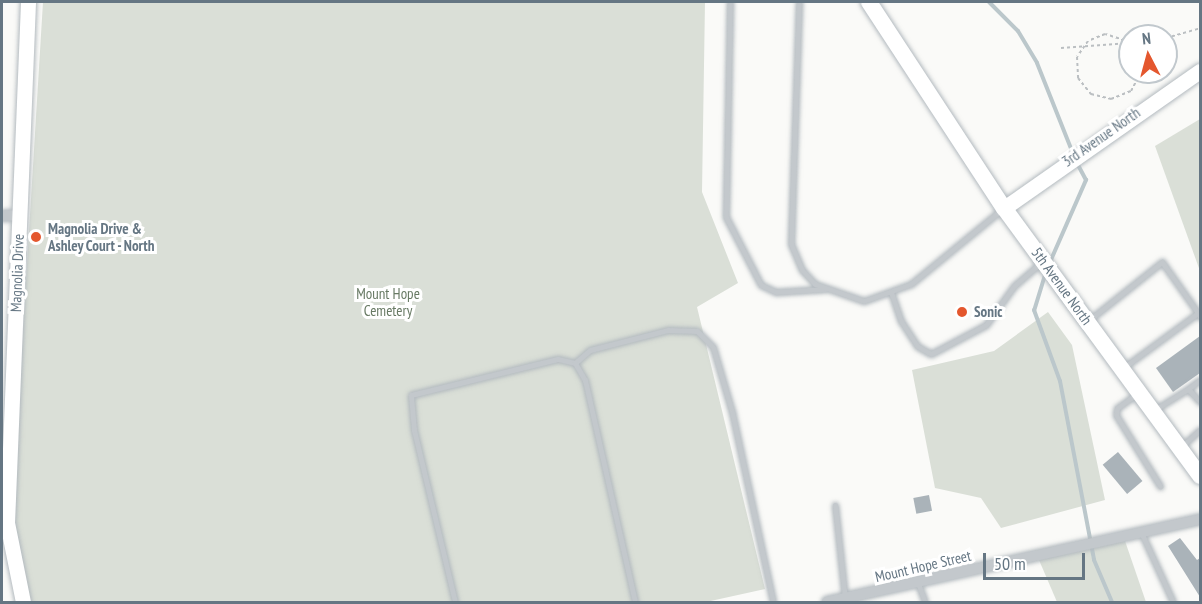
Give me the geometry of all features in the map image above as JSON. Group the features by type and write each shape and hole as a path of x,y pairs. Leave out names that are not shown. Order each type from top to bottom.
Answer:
{"main road":[{"name":"5th Avenue North","path":"869,2 1004,208 1200,476"}],"street":[{"name":"Magnolia Drive","path":"23,603 13,571 5,511 28,2"},
{"name":"3rd Avenue North","path":"1004,208 1116,126 1200,70"},
{"name":"Magnolia Drive","path":"2,216 19,215"},
{"name":"Mount Hope Street","path":"827,603 1050,552 1113,535 1142,532 1200,519"}],"lane":[{"path":"730,2 726,217 761,285 776,292 826,289"},
{"path":"799,2 792,244 802,270 826,289 864,301 911,284 1004,208"},
{"path":"891,292 911,338 931,354 986,325 1014,286 1043,260"},
{"path":"1088,321 1162,262 1199,315 1122,369"},
{"path":"575,363 590,350 668,330 697,331 713,347 732,412 773,603"},
{"path":"455,603 414,430 411,395 558,359 575,363 585,380 635,603"},
{"path":"1153,411 1200,380"},
{"path":"1188,389 1200,402"},
{"path":"1139,392 1117,408 1116,415 1160,486"},
{"path":"1180,448 1200,430"},
{"path":"836,505 845,599"},
{"path":"1142,532 1173,603"},
{"path":"918,583 925,603"}],"path":[{"path":"1178,34 1200,28"},
{"path":"1118,39 1105,34 1082,48 1076,68 1091,94 1122,96 1132,84"},
{"path":"1061,48 1118,44"}],"green space":[{"name":"Mount Hope Cemetery","path":"43,2 705,2 702,192 738,283 697,307 765,589 706,602 31,602 10,543"},
{"path":"1200,119 1200,271 1155,146"},
{"path":"1048,312 1072,345 1105,500 1001,528 981,498 935,488 912,370 994,351"},
{"path":"1125,541 1146,602 1057,602 1039,560"}],"building":[{"path":"1200,336 1200,373 1173,392 1156,368"},
{"path":"1118,452 1142,481 1127,494 1103,465"},
{"path":"929,495 932,511 916,514 913,498"},
{"path":"1180,538 1197,560 1200,558 1200,597 1168,546"}],"waterway":[{"path":"989,2 1018,31 1037,63 1074,156"},
{"path":"1050,262 1086,180 1077,163"},
{"path":"1045,275 1034,310 1060,381 1094,560 1112,602"}],"place":[{"name":"Magnolia Drive & Ashley Court - North","path":"36,237"},
{"name":"Sonic","path":"962,312"}]}
